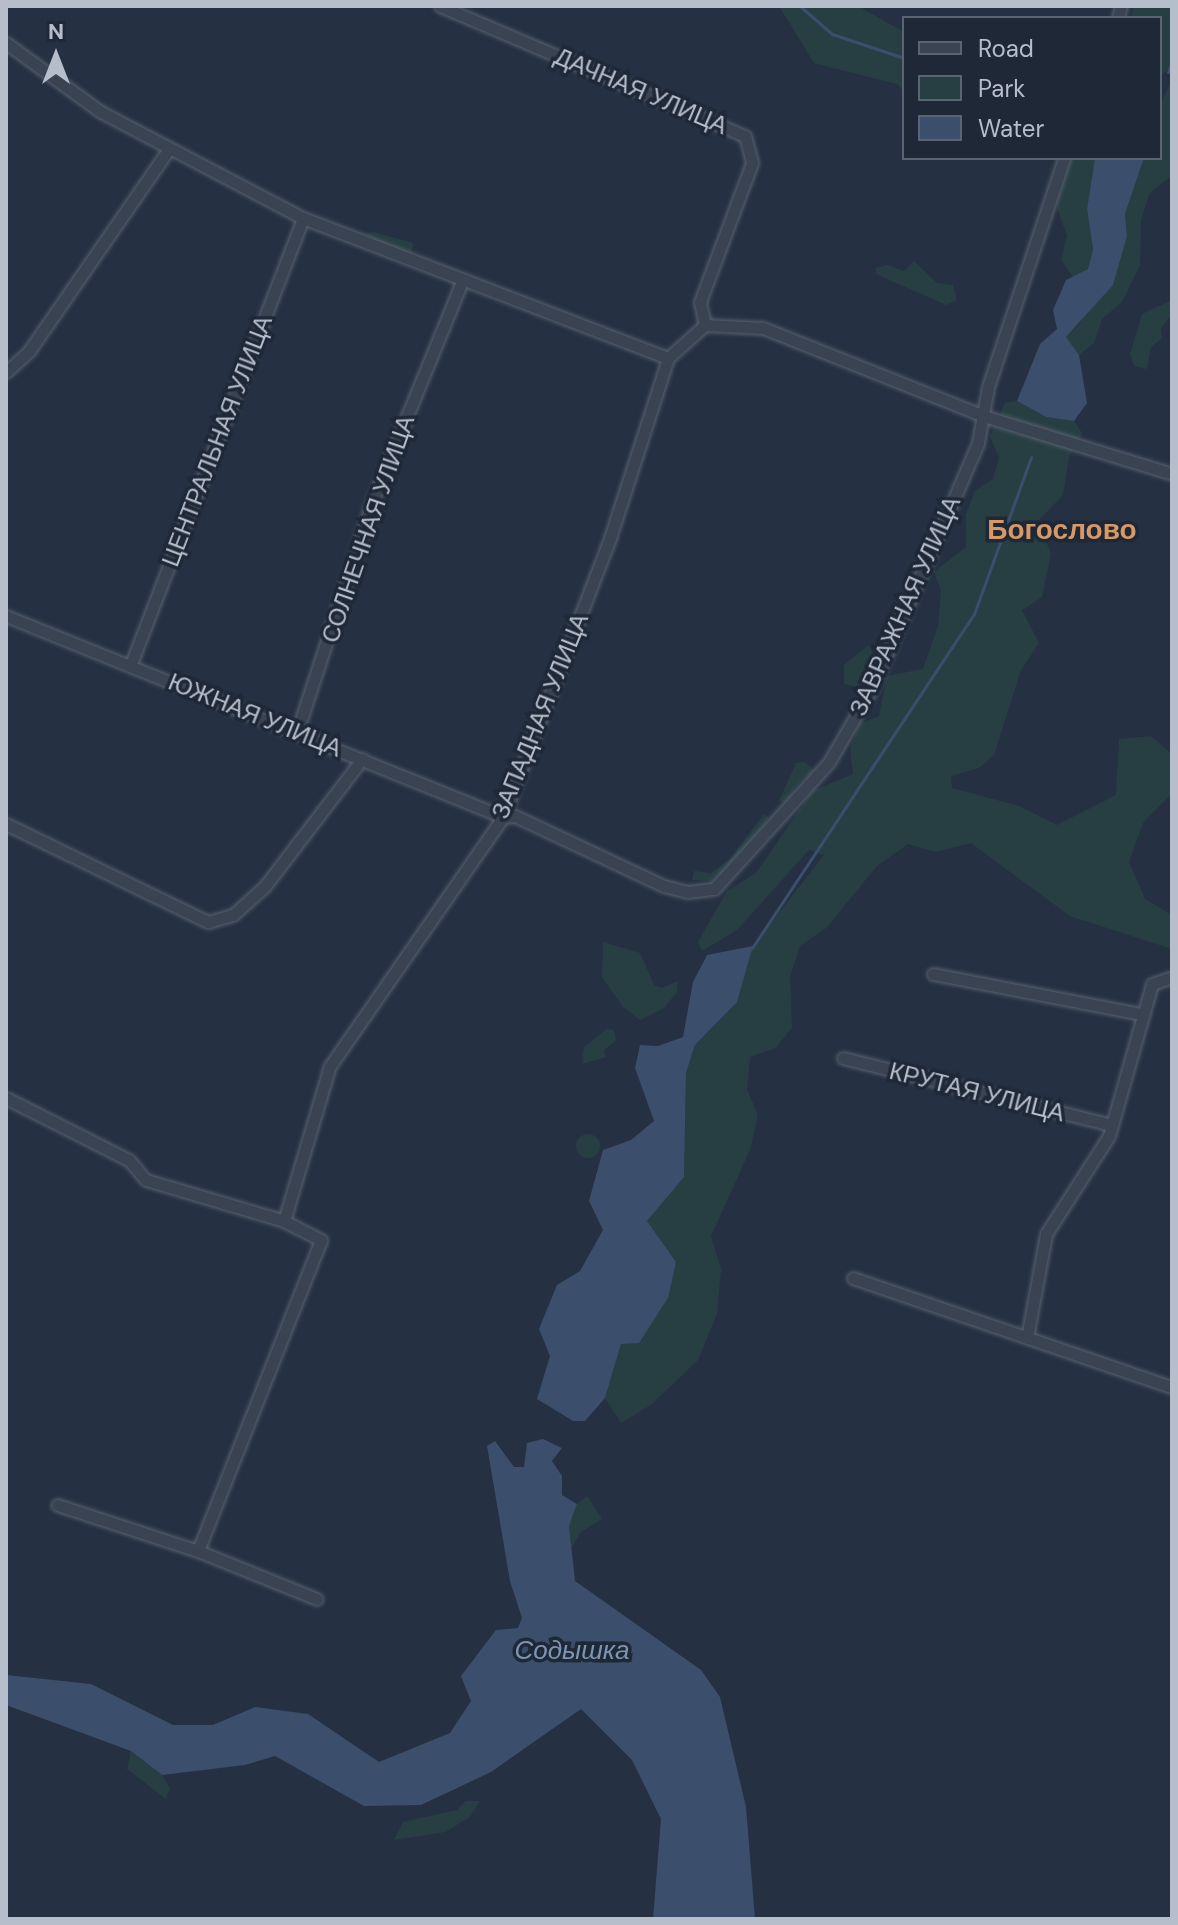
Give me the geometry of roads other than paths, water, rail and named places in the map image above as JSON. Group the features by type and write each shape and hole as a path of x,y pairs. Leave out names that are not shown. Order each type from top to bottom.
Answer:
{"street":[{"name":"ДАЧНАЯ УЛИЦА","path":"440,6 745,136 752,163 700,302 705,325"},
{"path":"6,43 101,112 168,150 303,218 462,282 668,358 705,325 763,328 984,416 1172,474"},
{"path":"6,372 29,351 168,150"},
{"name":"ЗАВРАЖНАЯ УЛИЦА","path":"503,817 515,816 664,886 688,892 714,889 829,762 872,688 978,443 988,387 1063,160"},
{"name":"ЦЕНТРАЛЬНАЯ УЛИЦА","path":"131,664 303,218"},
{"name":"СОЛНЕЧНАЯ УЛИЦА","path":"297,732 372,502 462,282"},
{"name":"ЗАПАДНАЯ УЛИЦА","path":"284,1221 330,1066 503,817 610,538 668,358"},
{"name":"ЮЖНАЯ УЛИЦА","path":"6,616 503,817"},
{"path":"6,824 208,922 233,915 265,886 362,759"},
{"path":"933,974 1141,1014"},
{"path":"1027,1338 1046,1234 1111,1125 1152,984 1172,977"},
{"name":"КРУТАЯ УЛИЦА","path":"843,1058 1111,1125"},
{"path":"6,1098 129,1160 146,1180 284,1221 321,1240 198,1551"},
{"path":"853,1278 1172,1387"},
{"path":"57,1505 198,1551 317,1599"}],"water":[{"path":"1095,160 1143,160 1125,214 1127,236 1113,285 1066,337 1079,355 1087,403 1074,421 1046,417 1017,401 1040,344 1057,329 1053,310 1066,280 1088,269 1093,250 1087,209"},
{"path":"753,946 737,1002 695,1045 686,1073 684,1177 647,1221 676,1262 668,1298 639,1343 621,1344 605,1398 585,1421 573,1421 537,1399 550,1356 539,1329 557,1285 580,1271 603,1230 589,1201 603,1150 631,1140 654,1121 635,1068 640,1045 658,1046 683,1037 693,982 707,955"},
{"name":"Содышка","path":"543,1439 562,1448 552,1461 562,1476 562,1495 577,1504 569,1526 575,1581 701,1670 720,1697 746,1807 755,1919 653,1919 661,1819 632,1760 581,1709 491,1772 421,1805 364,1806 275,1756 245,1765 162,1775 131,1751 6,1705 6,1675 91,1684 173,1725 213,1725 255,1707 308,1714 379,1762 450,1733 471,1701 461,1676 496,1630 518,1628 522,1618 510,1581 487,1446 495,1441 514,1467 524,1467 527,1443"}],"waterway":[{"path":"800,6 832,34 902,57"},
{"path":"1168,72 1172,61"},
{"path":"752,948 974,614 1031,457"}],"district":[{"name":"Богослово","path":"1062,530"}]}
